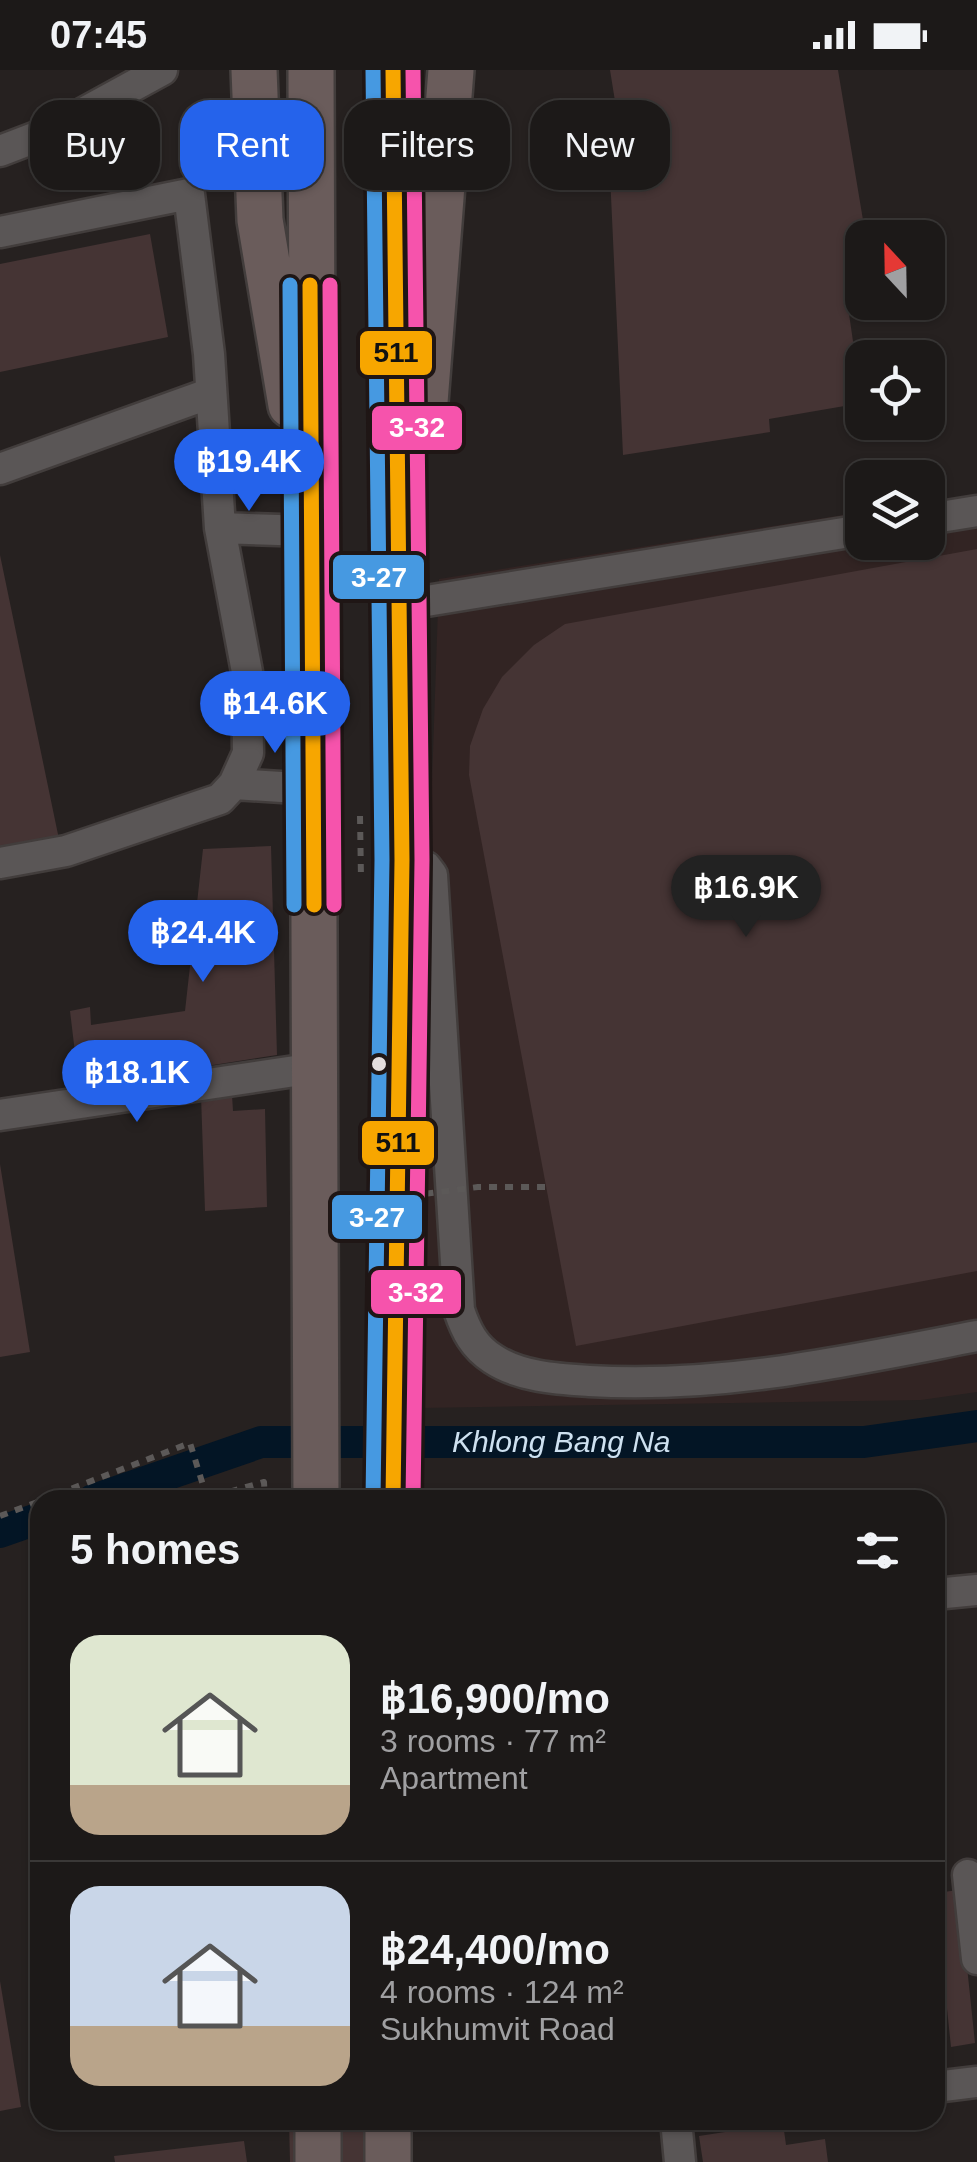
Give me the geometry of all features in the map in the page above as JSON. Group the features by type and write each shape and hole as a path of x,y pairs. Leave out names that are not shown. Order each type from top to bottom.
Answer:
{"highway":[{"path":"254,70 257,167 272,310 310,510"},
{"path":"311,70 316,1490"},
{"path":"393,70 402,605 393,1490"},
{"path":"402,605 422,452 450,70"},
{"path":"318,2130 318,2162"},
{"path":"388,2130 388,2162"}],"street":[{"path":"0,152 48,133 162,70"},
{"path":"0,232 189,194 211,393 220,528 247,672 248,753 234,784 220,799 66,851 0,864"},
{"path":"0,469 211,393"},
{"path":"220,528 310,510"},
{"path":"945,517 977,511"},
{"path":"402,605 845,533"},
{"path":"234,784 313,788"},
{"path":"402,860 426,866 432,875 459,1310 478,1348 496,1362 542,1376 646,1384 760,1378 977,1336"},
{"path":"0,1116 315,1068"},
{"path":"945,1593 977,1590"},
{"path":"968,1875 977,1959"},
{"path":"945,2086 977,2082"},
{"path":"677,2130 680,2162"}],"path":[{"path":"362,1202 478,1187 545,1187"},
{"path":"67,1490 190,1442 205,1490"},
{"path":"236,1490 264,1482 264,1490"},
{"path":"0,1516 30,1504"}],"shaded area":[{"path":"977,494 977,1392 921,1400 421,1408 420,1130 439,579 845,515 845,560 945,560 945,499"}],"building":[{"path":"610,70 838,70 863,220 845,220 845,320 850,320 853,340 845,340 845,406 769,419 770,432 623,455 611,190 670,190 670,100 615,100"},
{"path":"150,234 168,337 0,372 0,264"},
{"path":"977,549 977,1271 576,1346 469,775 470,746 483,709 502,677 534,645 565,624 917,560 945,560 945,555"},
{"path":"0,555 60,844 0,855"},
{"path":"271,846 277,1055 79,1086 70,1011 90,1007 91,1025 185,1011 203,849"},
{"path":"232,1095 233,1111 265,1109 267,1207 205,1211 201,1096"},
{"path":"0,1164 30,1352 0,1357"},
{"path":"959,1890 975,2043 951,2047 945,1989 945,1892"},
{"path":"0,1981 21,2107 0,2111"},
{"path":"289,2130 409,2130 409,2162 290,2162"},
{"path":"738,2130 784,2130 786,2145 825,2139 828,2162 703,2162 699,2136"},
{"path":"244,2141 247,2162 115,2162 114,2156"}],"waterway":[{"name":"Khlong Bang Na","path":"122,1490 261,1442 864,1442 977,1426"},
{"name":"Khlong Bang Na","path":"0,1532 30,1522"}],"transit line":[{"name":"3-27","path":"373,70 382,860 373,1490"},
{"name":"511","path":"393,70 402,860 393,1490"},
{"name":"3-32","path":"413,70 422,860 413,1490"},
{"name":"3-27","path":"290,285 294,905"},
{"name":"511","path":"310,285 314,905"},
{"name":"3-32","path":"330,285 334,905"}]}
